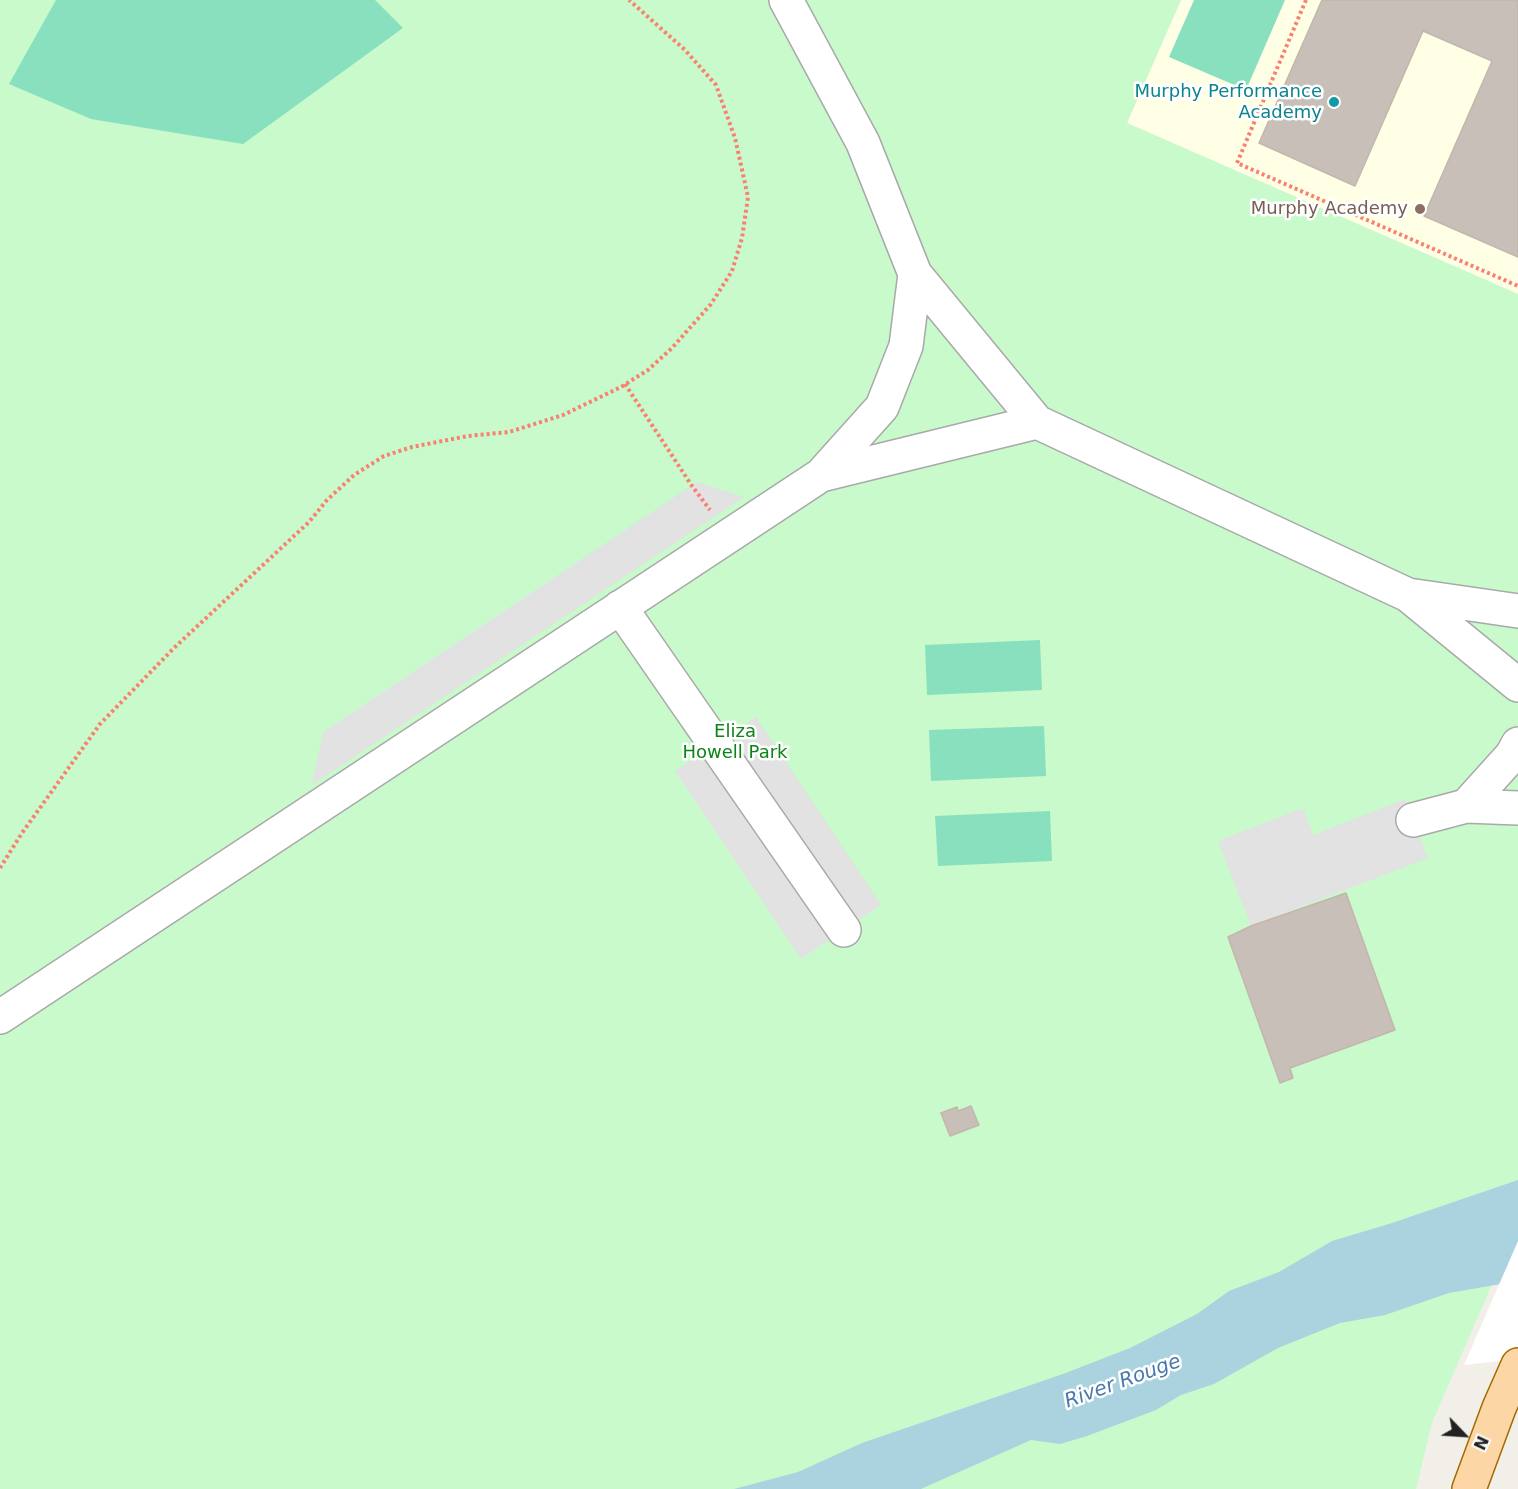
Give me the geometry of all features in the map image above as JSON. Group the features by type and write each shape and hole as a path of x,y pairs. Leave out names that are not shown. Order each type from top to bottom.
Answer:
{"main road":[{"path":"1469,1489 1499,1408 1518,1365"}],"lane":[{"path":"786,0 863,142 915,274 1037,422 1408,595 1518,685"},
{"path":"0,1017 821,475 882,407 906,346 915,274"},
{"path":"821,475 1037,422"},
{"path":"1408,595 1518,611"},
{"path":"620,607 844,930"},
{"path":"1466,806 1512,755 1518,744"},
{"path":"1413,820 1466,806 1518,808"}],"path":[{"path":"0,868 22,833 100,724 175,647 309,522 327,500 354,475 384,456 412,447 468,436 509,432 563,415 648,370 672,348 711,304 732,271 742,238 748,197 735,138 716,85 685,50 629,0"},
{"path":"1306,0 1237,163 1518,286"},
{"path":"625,384 692,486 729,535"}],"shaded area":[{"name":"Murphy Academy","path":"1181,0 1518,0 1518,294 1127,123"},
{"path":"697,482 744,497 312,785 323,732"},
{"path":"756,717 881,905 801,959 675,771"},
{"path":"1405,799 1428,858 1251,926 1218,841 1303,808 1313,835"}],"green space":[{"name":"Eliza Howell Park","path":"0,0 1181,0 1127,123 1518,294 1518,1224 1432,1423 1416,1489 0,1489"},
{"path":"56,0 375,0 403,28 243,144 91,119 9,84"},
{"path":"1194,0 1285,0 1246,90 1169,57"},
{"path":"1040,640 1042,690 927,695 925,645"},
{"path":"1044,726 1046,776 931,781 929,730"},
{"path":"1050,811 1052,861 938,866 935,816"}],"water":[{"name":"River Rouge","path":"1518,1180 1518,1281 1449,1293 1385,1315 1340,1323 1278,1348 1214,1384 1181,1395 1156,1410 1060,1444 1031,1440 921,1489 734,1489 798,1472 862,1443 1063,1374 1130,1348 1197,1314 1229,1291 1279,1272 1332,1241"}],"pier":[{"path":"1518,1241 1518,1359 1464,1365"}],"building":[{"name":"Murphy Performance Academy","path":"1322,0 1518,0 1518,257 1424,216 1492,61 1423,31 1355,186 1259,143"},
{"path":"1346,893 1395,1030 1290,1068 1293,1078 1280,1083 1228,937 1251,926"},
{"path":"971,1106 979,1125 950,1136 941,1113 957,1107 958,1111"}],"place":[{"name":"Murphy Performance Academy","path":"1334,102"},
{"name":"Murphy Academy","path":"1420,209"}]}
